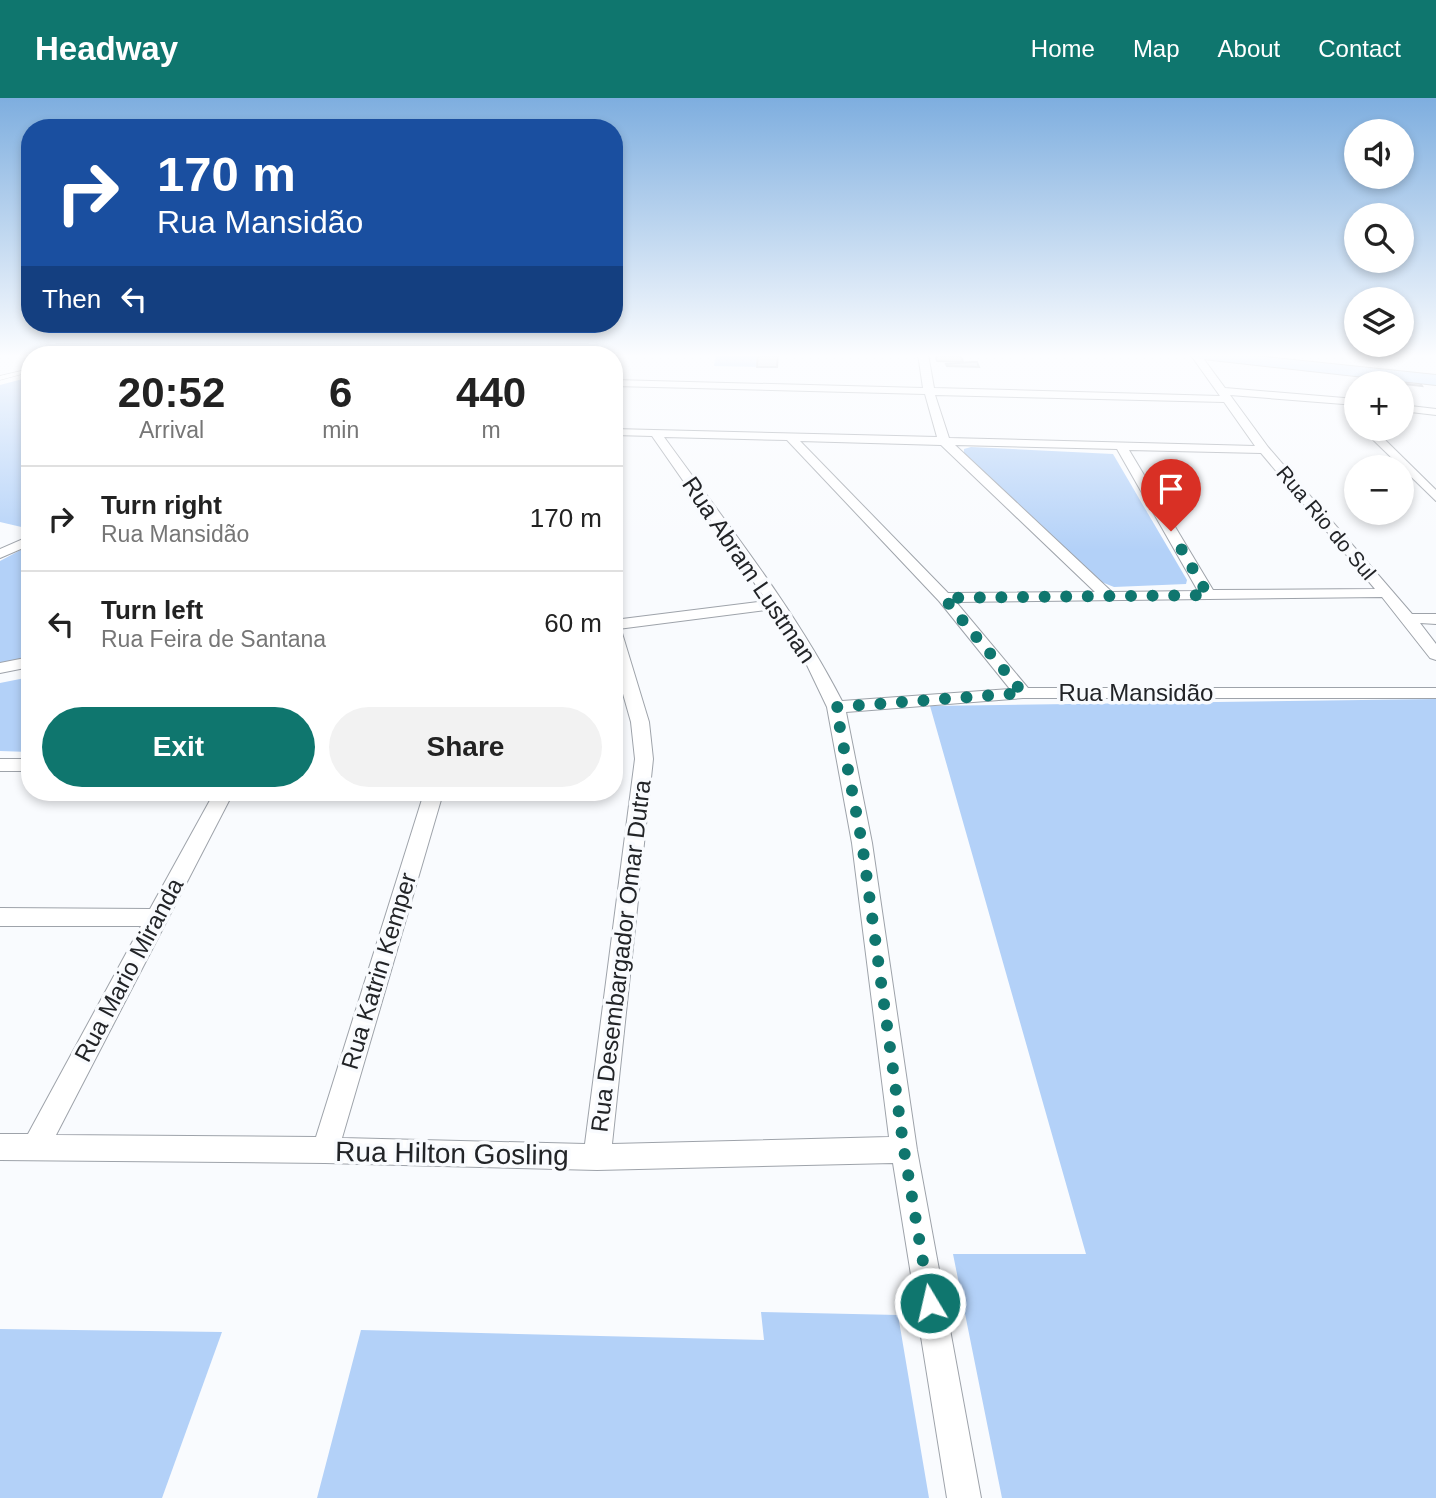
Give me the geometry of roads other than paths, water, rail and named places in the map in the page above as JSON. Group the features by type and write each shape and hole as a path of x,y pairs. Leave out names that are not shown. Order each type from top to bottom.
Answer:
{"street":[{"path":"938,419 944,441 1106,594"},
{"name":"Rua Rio do Sul","path":"1241,419 1436,655"},
{"path":"623,432 1264,450"},
{"name":"Rua Abram Lustman","path":"654,433 777,604 813,661 836,707 862,843 904,1150 964,1498"},
{"path":"790,437 944,598 1023,693"},
{"path":"1380,441 1436,497"},
{"path":"1121,446 1208,595"},
{"path":"0,554 21,544"},
{"path":"944,598 1106,594 1384,593"},
{"path":"623,624 777,604"},
{"path":"1408,618 1436,618"},
{"path":"0,668 21,664"},
{"name":"Rua Desembargador Omar Dutra","path":"597,1157 644,759 640,722 623,664"},
{"name":"Rua Mansidão","path":"836,707 1023,693 1436,693"},
{"path":"0,765 21,765"},
{"name":"Rua Mario Miranda","path":"35,1148 154,918 219,801"},
{"name":"Rua Katrin Kemper","path":"325,1150 432,801"},
{"path":"0,917 154,918"},
{"name":"Rua Hilton Gosling","path":"0,1147 325,1150 597,1157 904,1150"}]}
